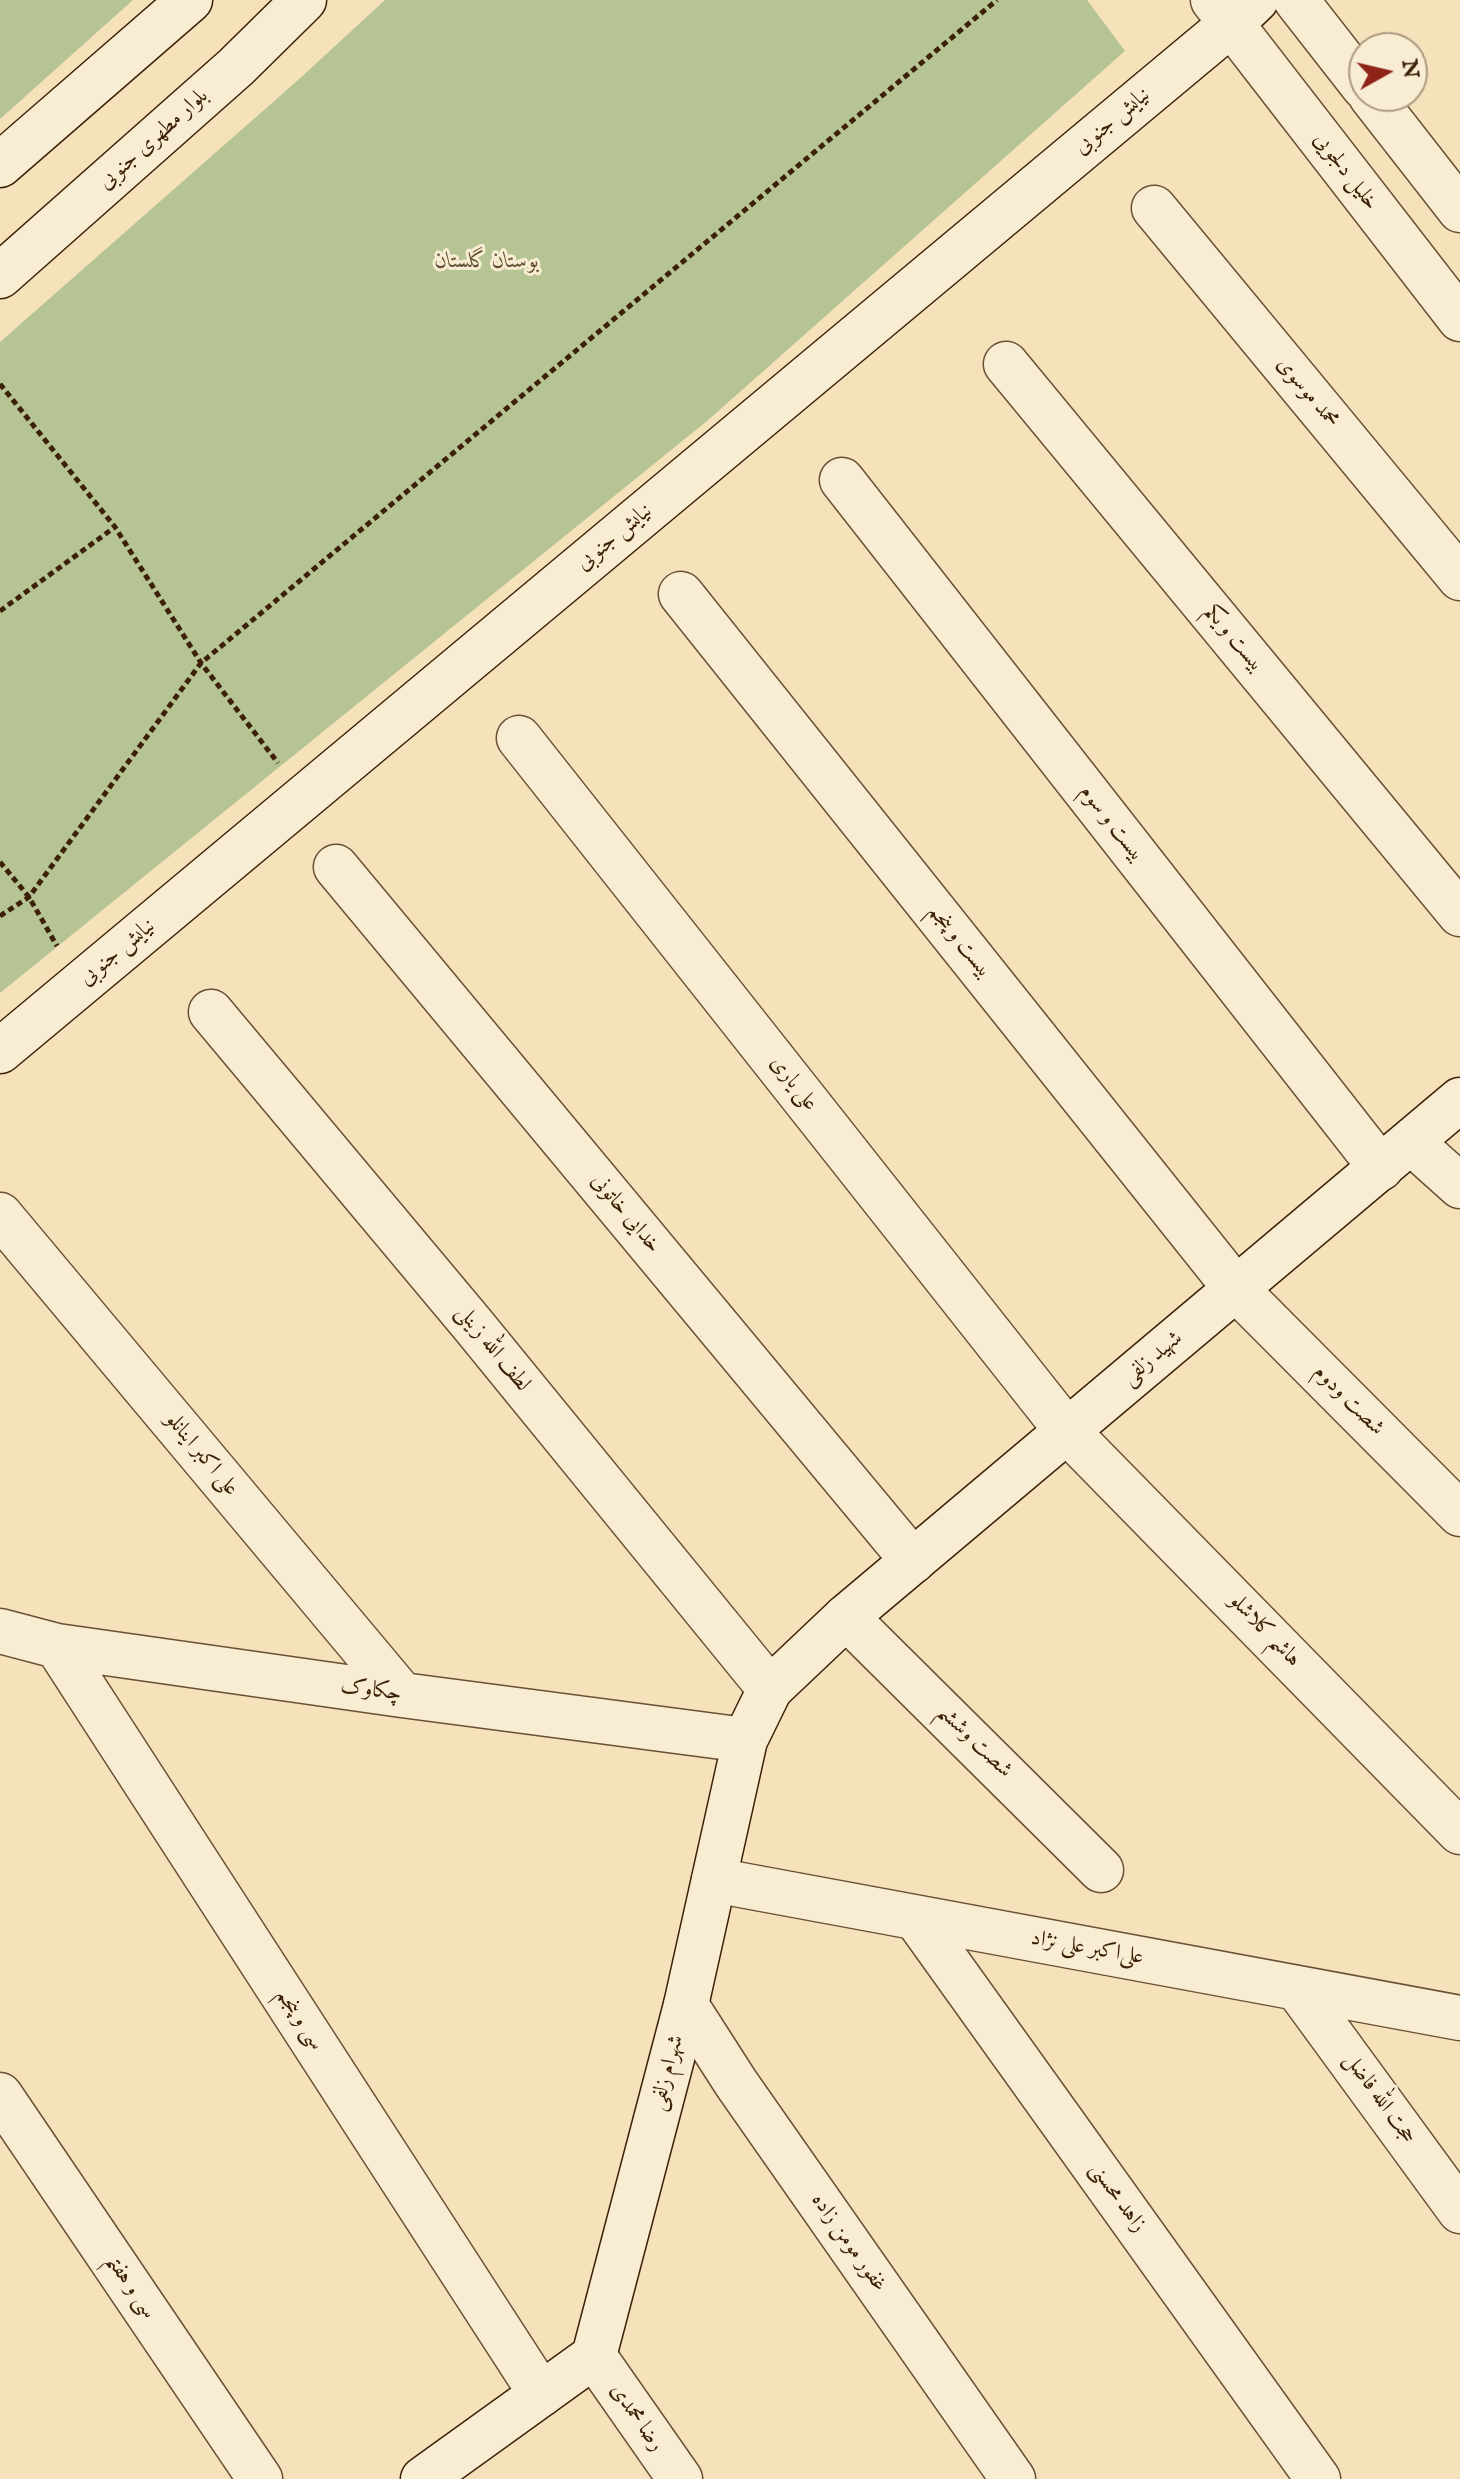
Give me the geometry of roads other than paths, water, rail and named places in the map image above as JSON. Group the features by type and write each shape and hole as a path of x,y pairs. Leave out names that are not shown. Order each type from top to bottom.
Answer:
{"street":[{"path":"0,165 190,0"},
{"name":"بلوار مطهری جنوبی","path":"0,276 236,67 304,0"},
{"path":"1296,0 1348,67"},
{"name":"خلیل دلجویی","path":"1233,8 1460,319"},
{"name":"نیایش جنوبی","path":"0,1051 1233,8"},
{"path":"1383,112 1460,210"},
{"name":"محمد موسوی","path":"1154,208 1460,578"},
{"name":"بیست و یکم","path":"1006,364 1460,914"},
{"name":"بیست و سوم","path":"842,480 1396,1155 1460,1186"},
{"name":"بیست و پنجم","path":"681,594 1236,1289"},
{"name":"علی یاری","path":"519,738 1067,1431"},
{"name":"خدایی خاتونی","path":"336,867 913,1561"},
{"name":"لطف الله زینلی","path":"211,1012 473,1325 770,1689"},
{"name":"شهید زلفی","path":"846,1617 1460,1100"},
{"name":"علی اکبر اینانلو","path":"0,1215 402,1695"},
{"name":"شصت ودوم","path":"1236,1289 1460,1514"},
{"name":"هاشم کلاشلو","path":"1067,1431 1460,1832"},
{"name":"شهرام زلفی","path":"594,2356 686,2005 745,1740 770,1689 846,1617"},
{"name":"شصت وششم","path":"846,1617 1101,1870"},
{"name":"چکاوک","path":"0,1631 57,1646 745,1740"},
{"name":"سی و پنجم","path":"57,1646 541,2394"},
{"name":"علی‌اکبر علی نژاد","path":"714,1880 1460,2018"},
{"name":"زاهد محسنی","path":"916,1918 1318,2479"},
{"name":"حجت الله فاضل","path":"1297,1988 1460,2211"},
{"name":"غفور مومن زاده","path":"686,2005 736,2083 1013,2479"},
{"name":"سی و هفتم","path":"0,2095 260,2479"},
{"path":"423,2479 594,2356"},
{"name":"رضا محمدی","path":"594,2356 680,2479"}],"park label":[{"name":"بوستان گلستان","path":"487,262"}]}
